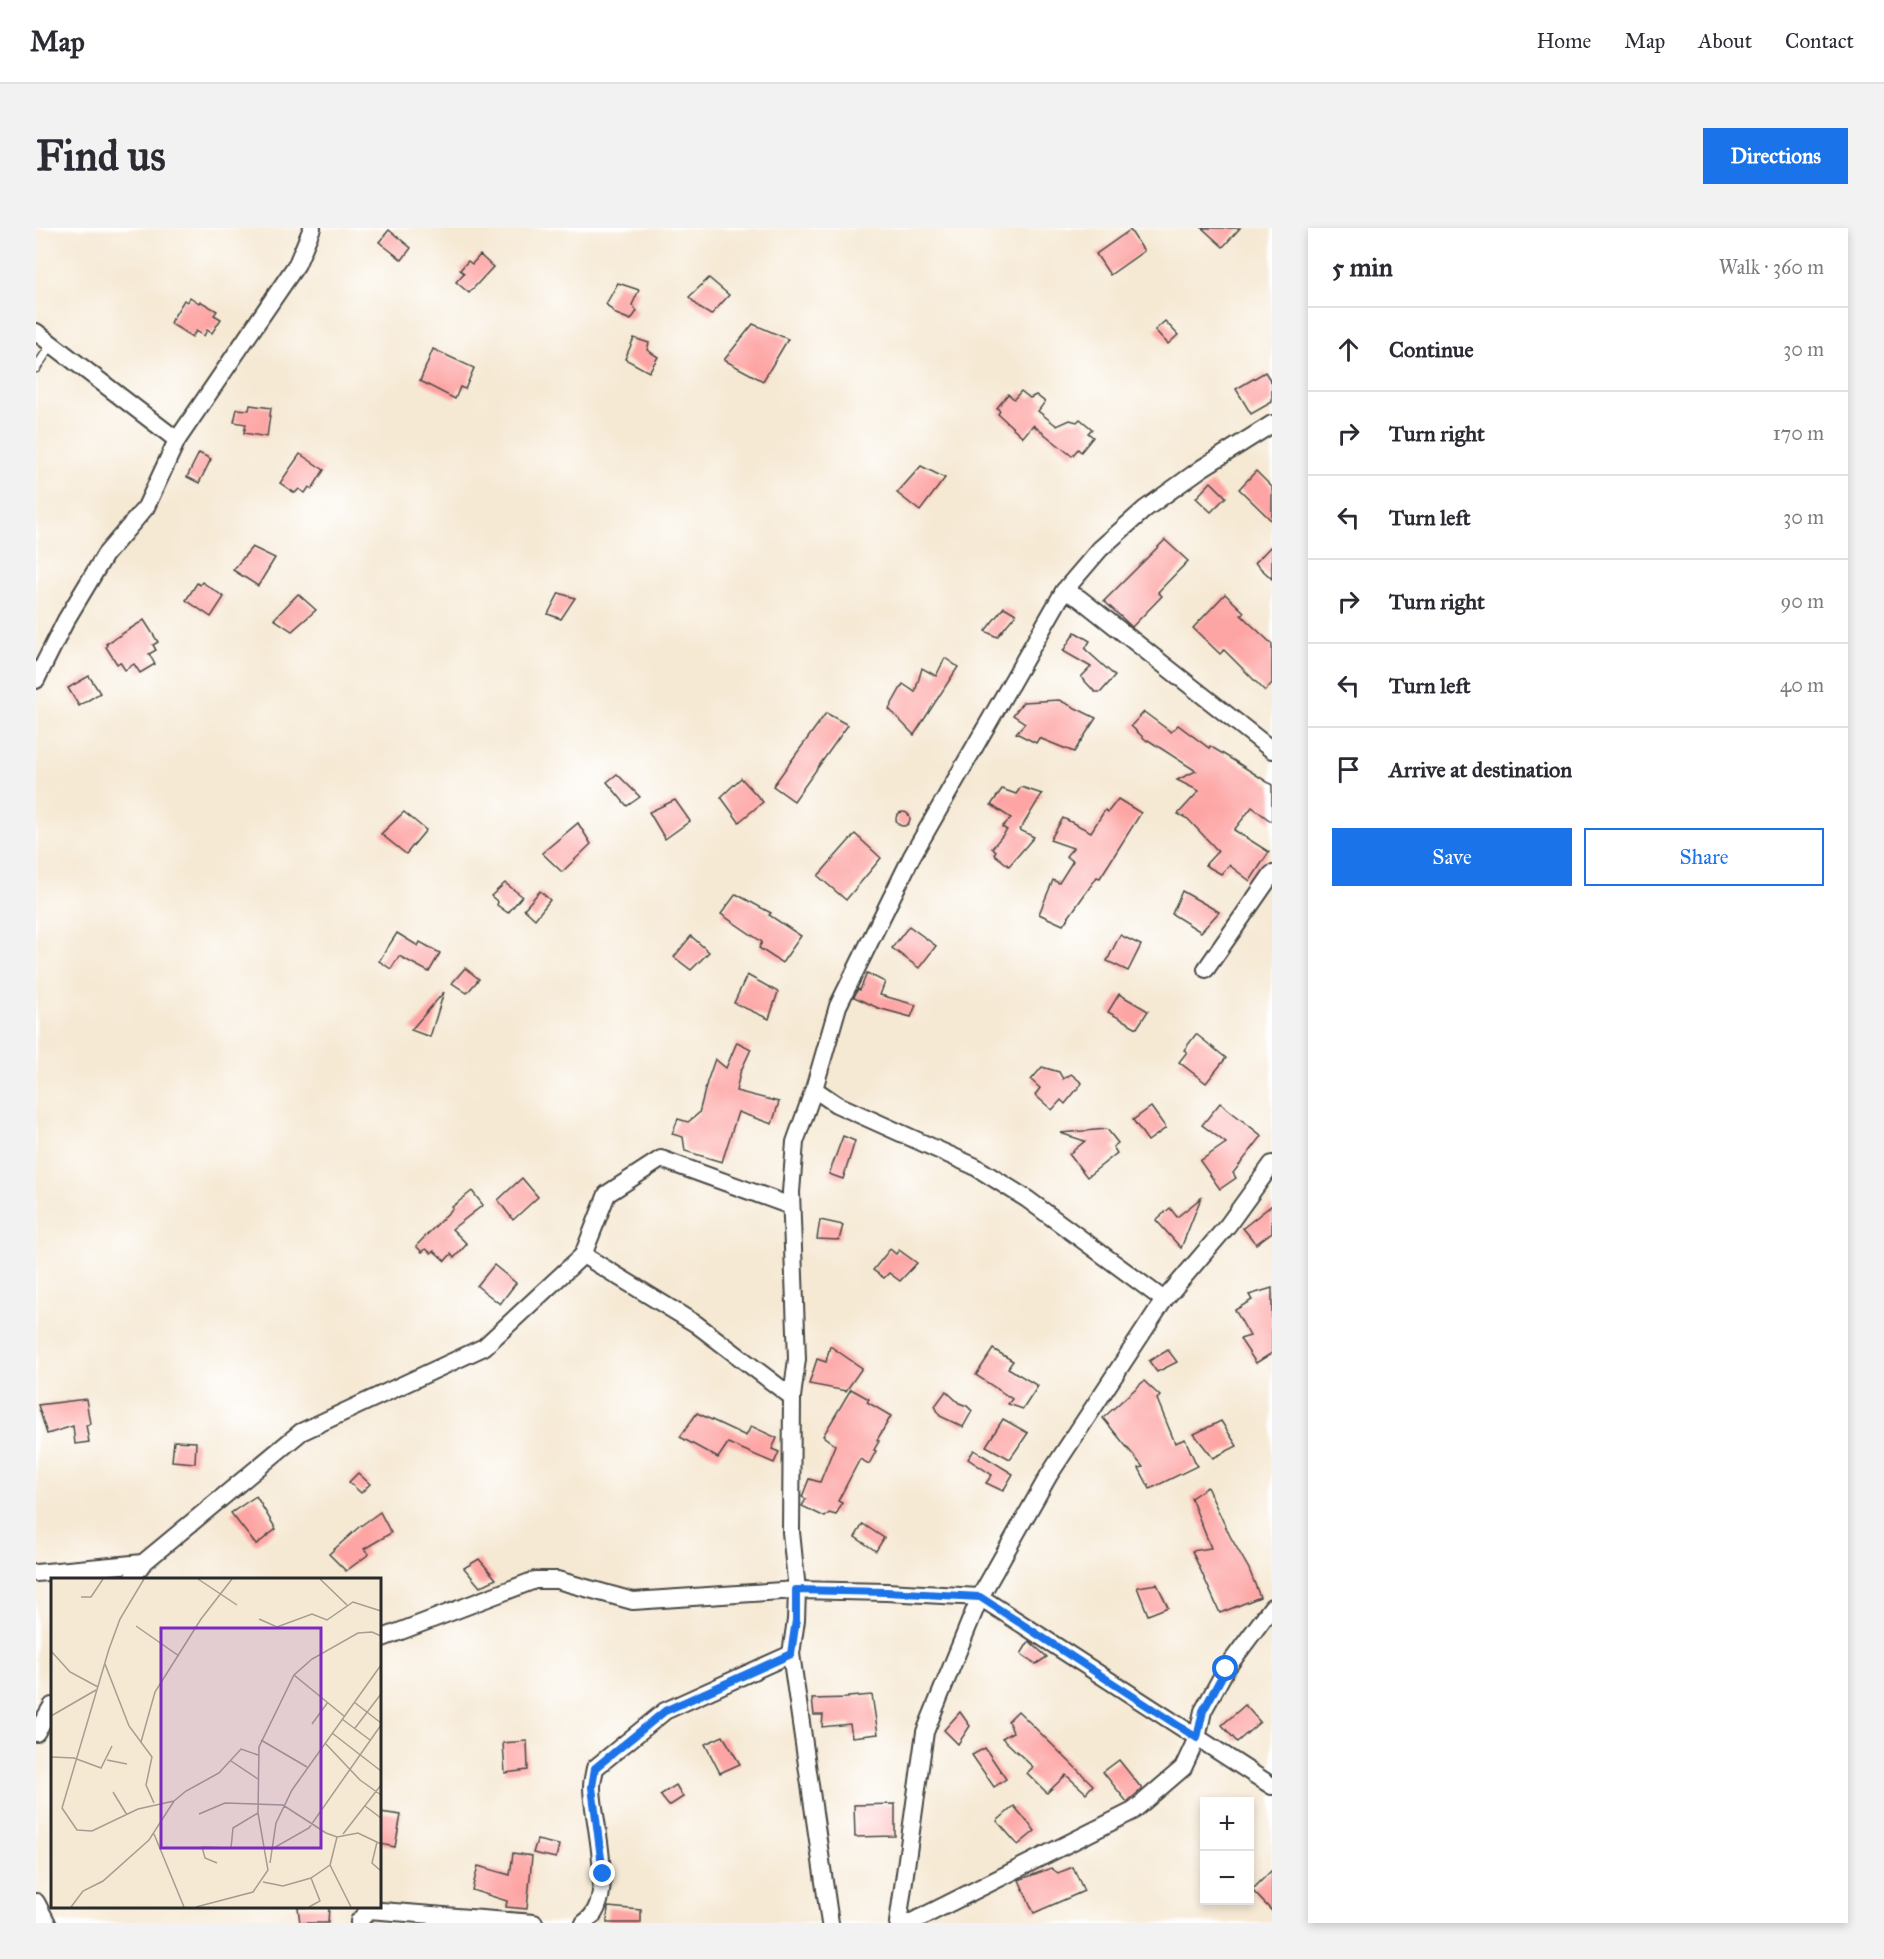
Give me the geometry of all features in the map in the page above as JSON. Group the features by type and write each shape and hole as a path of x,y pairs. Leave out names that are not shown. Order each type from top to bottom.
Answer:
{"street":[{"path":"36,680 66,620 105,555 147,507 177,440 297,264 312,228"},
{"path":"36,332 177,440"},
{"path":"830,1923 791,1654 796,1620 791,1532 792,1397 797,1359 791,1206 795,1142 838,1006 912,856 1064,591 1100,549 1145,509 1202,468 1272,424"},
{"path":"1064,591 1079,598 1272,750"},
{"path":"1206,969 1272,874"},
{"path":"813,1089 836,1104 974,1166 1027,1199 1164,1300"},
{"path":"132,1578 142,1563 301,1432 484,1347 583,1255 607,1194 661,1159 791,1206"},
{"path":"898,1923 925,1732 980,1597 1049,1475 1164,1300 1228,1225 1272,1164"},
{"path":"583,1255 696,1324 792,1397"},
{"path":"36,1573 142,1563"},
{"path":"381,1639 535,1580 557,1580 633,1601 796,1590 980,1597 1272,1786"},
{"path":"910,1923 1133,1811 1184,1768 1197,1738 1203,1711 1226,1669 1272,1607"},
{"path":"584,1923 591,1919 598,1904 603,1874 592,1787 595,1768 665,1711 791,1654"},
{"path":"36,1734 51,1708"},
{"path":"36,1902 47,1923"},
{"path":"359,1923 369,1910 534,1923"}],"lane":[{"path":"36,368 52,344"}],"building":[{"path":"1202,228 1240,228 1223,247"},
{"path":"389,230 411,248 402,260 379,242"},
{"path":"1130,230 1144,251 1110,275 1096,254"},
{"path":"480,255 493,267 469,293 456,282 464,273 460,270 468,261 472,264"},
{"path":"709,278 729,295 711,315 689,297"},
{"path":"618,283 639,290 632,305 637,311 631,320 616,314 606,304"},
{"path":"190,297 217,311 214,315 221,319 212,333 207,330 204,336 196,331 192,337 170,323 184,300 187,302"},
{"path":"1165,321 1178,335 1168,344 1155,330"},
{"path":"753,324 788,339 763,381 724,360"},
{"path":"634,338 649,343 647,350 658,357 649,372 625,359"},
{"path":"433,349 474,368 465,389 460,387 455,399 420,381"},
{"path":"1265,372 1272,383 1272,402 1251,414 1236,389"},
{"path":"1021,391 1030,398 1036,395 1045,402 1038,411 1057,426 1070,420 1077,422 1080,419 1092,429 1088,433 1093,437 1081,452 1078,449 1072,456 1033,425 1023,437 998,414 1000,411 997,408 1008,394 1014,399"},
{"path":"250,405 271,408 267,437 244,433 246,424 234,422 237,409 249,410"},
{"path":"199,453 211,459 199,483 187,477"},
{"path":"300,454 324,470 312,489 309,487 305,493 299,489 295,493 280,483"},
{"path":"921,466 945,478 920,511 897,493"},
{"path":"1256,471 1272,487 1272,521 1239,489"},
{"path":"1211,482 1226,497 1211,512 1196,498"},
{"path":"1165,540 1188,561 1158,592 1162,596 1132,627 1104,601"},
{"path":"1272,545 1272,579 1255,563"},
{"path":"252,547 275,558 258,586 233,570"},
{"path":"202,582 224,597 211,617 186,600 197,583 200,585"},
{"path":"559,593 575,598 561,619 548,614"},
{"path":"298,594 316,610 292,631 274,619"},
{"path":"1225,594 1244,612 1241,615 1272,644 1272,683 1265,691 1224,650 1220,654 1193,628"},
{"path":"1004,607 1016,614 997,637 985,631"},
{"path":"144,620 158,642 153,645 156,650 149,654 155,664 140,673 134,664 125,670 120,662 117,664 106,644"},
{"path":"1075,632 1090,641 1085,649 1115,676 1101,692 1095,692 1081,677 1091,667 1063,651"},
{"path":"945,658 958,667 914,735 889,709 903,684 915,692 922,668 936,676"},
{"path":"89,676 100,693 79,706 68,688"},
{"path":"1059,700 1096,718 1074,752 1039,738 1036,743 1016,733 1025,723 1013,715 1023,702"},
{"path":"1144,712 1171,732 1178,725 1209,748 1210,746 1272,785 1272,822 1252,807 1234,830 1269,852 1250,881 1229,865 1221,874 1205,865 1218,851 1188,819 1178,814 1199,791 1177,780 1196,771 1147,741 1131,726"},
{"path":"826,713 848,725 794,801 773,786"},
{"path":"617,774 640,797 627,806 607,782"},
{"path":"741,778 763,802 739,822 721,797"},
{"path":"1021,787 1042,794 1020,830 1034,837 1009,866 994,854 996,851 992,848 1007,830 1002,827 1011,818 991,805 1002,789 1016,794"},
{"path":"1118,799 1141,813 1100,878 1097,877 1063,925 1039,914 1053,880 1059,883 1073,861 1066,856 1073,848 1050,840 1063,818 1091,832 1105,810 1108,812"},
{"path":"675,800 690,821 665,839 649,812"},
{"path":"404,812 426,830 406,854 381,834"},
{"path":"900,812 906,812 910,819 906,826 900,826 896,822 896,816"},
{"path":"578,823 591,844 562,872 542,853"},
{"path":"855,834 881,858 846,900 818,876"},
{"path":"505,883 522,896 508,913 497,905 498,902 491,896"},
{"path":"540,891 550,900 535,919 524,909"},
{"path":"1182,891 1219,912 1201,932 1172,914"},
{"path":"736,894 771,913 769,915 801,936 782,963 759,948 762,942 721,914"},
{"path":"909,926 936,946 919,968 892,948"},
{"path":"397,933 418,946 420,942 440,953 429,972 399,956 391,969 379,961"},
{"path":"1120,935 1141,945 1128,971 1107,961"},
{"path":"691,936 709,952 691,970 674,957"},
{"path":"465,968 479,979 467,993 452,983"},
{"path":"867,973 885,982 880,995 916,1005 911,1017 878,1008 854,997 858,989 860,990"},
{"path":"747,975 778,992 769,1019 734,1003"},
{"path":"444,992 430,1037 411,1030"},
{"path":"1119,994 1148,1011 1137,1028 1108,1012"},
{"path":"1196,1034 1226,1058 1206,1083 1179,1062 1187,1052 1184,1050"},
{"path":"737,1042 751,1049 740,1073 736,1091 779,1102 772,1124 738,1112 722,1162 685,1151 683,1137 672,1134 678,1119 688,1122 699,1113 715,1059 726,1068"},
{"path":"1042,1067 1059,1072 1063,1079 1071,1074 1082,1083 1065,1104 1061,1100 1052,1110 1035,1095 1040,1088 1031,1080"},
{"path":"1220,1103 1262,1136 1233,1173 1236,1178 1220,1189 1200,1161 1226,1143 1202,1125"},
{"path":"1151,1107 1166,1128 1148,1141 1133,1120"},
{"path":"1107,1129 1118,1143 1113,1147 1117,1153 1087,1177 1069,1154 1085,1141 1060,1133"},
{"path":"843,1136 855,1141 843,1179 829,1174"},
{"path":"522,1178 538,1197 513,1220 498,1200"},
{"path":"472,1191 483,1205 452,1229 467,1244 454,1258 451,1254 445,1261 434,1251 431,1253 426,1249 422,1252 416,1246 452,1207"},
{"path":"1201,1198 1181,1248 1156,1220 1170,1208 1177,1217"},
{"path":"1272,1205 1272,1232 1256,1244 1243,1228"},
{"path":"820,1220 843,1225 839,1240 817,1239"},
{"path":"890,1249 896,1254 899,1250 917,1263 900,1281 889,1273 884,1278 873,1270"},
{"path":"494,1265 516,1283 500,1304 477,1286"},
{"path":"1272,1288 1272,1353 1256,1363 1240,1339 1250,1336 1235,1310 1252,1300 1249,1295"},
{"path":"830,1346 862,1368 846,1391 809,1384 817,1359 826,1362"},
{"path":"993,1349 1013,1361 1008,1368 1038,1386 1023,1409 1008,1404 1012,1399 976,1375"},
{"path":"1168,1350 1177,1362 1157,1372 1149,1361"},
{"path":"1144,1381 1160,1396 1157,1399 1175,1443 1185,1439 1197,1466 1150,1489 1139,1468 1143,1467 1103,1418"},
{"path":"851,1389 869,1399 867,1402 891,1416 877,1440 879,1441 874,1450 876,1451 869,1464 860,1459 838,1501 842,1503 836,1515 829,1513 825,1517 802,1506 806,1499 802,1497 809,1479 820,1482 835,1445 823,1436"},
{"path":"946,1391 972,1411 963,1427 940,1416 935,1406"},
{"path":"86,1399 90,1424 86,1425 89,1442 75,1444 73,1426 47,1434 38,1405"},
{"path":"697,1413 746,1436 751,1426 777,1438 772,1449 779,1452 774,1463 728,1443 718,1458 680,1437"},
{"path":"1003,1419 1028,1433 1010,1459 986,1446"},
{"path":"1221,1421 1237,1446 1213,1458 1194,1434"},
{"path":"174,1441 196,1442 195,1463 172,1461"},
{"path":"974,1450 1013,1474 1003,1491 986,1483 992,1475 968,1459"},
{"path":"358,1473 370,1484 361,1493 349,1482"},
{"path":"1207,1487 1230,1536 1249,1569 1260,1597 1220,1613 1192,1551 1211,1548 1191,1498"},
{"path":"256,1496 276,1529 256,1545 231,1513"},
{"path":"380,1512 391,1533 364,1549 369,1554 346,1571 329,1554"},
{"path":"863,1524 884,1538 876,1551 855,1537"},
{"path":"479,1559 496,1579 480,1587 464,1568"},
{"path":"1157,1584 1168,1607 1148,1615 1137,1587"},
{"path":"1029,1641 1047,1657 1036,1664 1021,1654"},
{"path":"872,1695 878,1734 852,1737 850,1724 822,1727 823,1715 814,1715 812,1699"},
{"path":"1245,1705 1260,1722 1237,1742 1222,1725"},
{"path":"1018,1711 1093,1785 1086,1793 1066,1775 1047,1793 1027,1773 1033,1767 1002,1738 1013,1732 1008,1721"},
{"path":"960,1712 970,1726 958,1744 944,1730"},
{"path":"723,1736 740,1764 720,1773 705,1744"},
{"path":"527,1741 528,1770 505,1773 503,1743"},
{"path":"985,1748 1006,1779 994,1787 972,1755"},
{"path":"1119,1760 1142,1789 1127,1802 1103,1772"},
{"path":"676,1785 683,1797 669,1806 660,1795"},
{"path":"895,1804 895,1836 855,1837 854,1805"},
{"path":"1014,1806 1035,1831 1018,1845 997,1821"},
{"path":"381,1812 401,1815 395,1847 381,1844"},
{"path":"537,1840 559,1845 556,1858 533,1853"},
{"path":"513,1853 532,1856 527,1909 506,1907 507,1901 472,1890 478,1866 510,1875"},
{"path":"1073,1867 1084,1891 1034,1913 1019,1880 1051,1868 1058,1873"},
{"path":"1272,1870 1272,1911 1254,1892 1254,1888"},
{"path":"608,1907 641,1910 641,1923 607,1923"},
{"path":"298,1908 329,1908 328,1923 300,1923"}],"route":[{"path":"603,1874 592,1787 595,1768 665,1711 791,1654 796,1620 796,1590 980,1597 1197,1738 1203,1711 1226,1669"}]}
